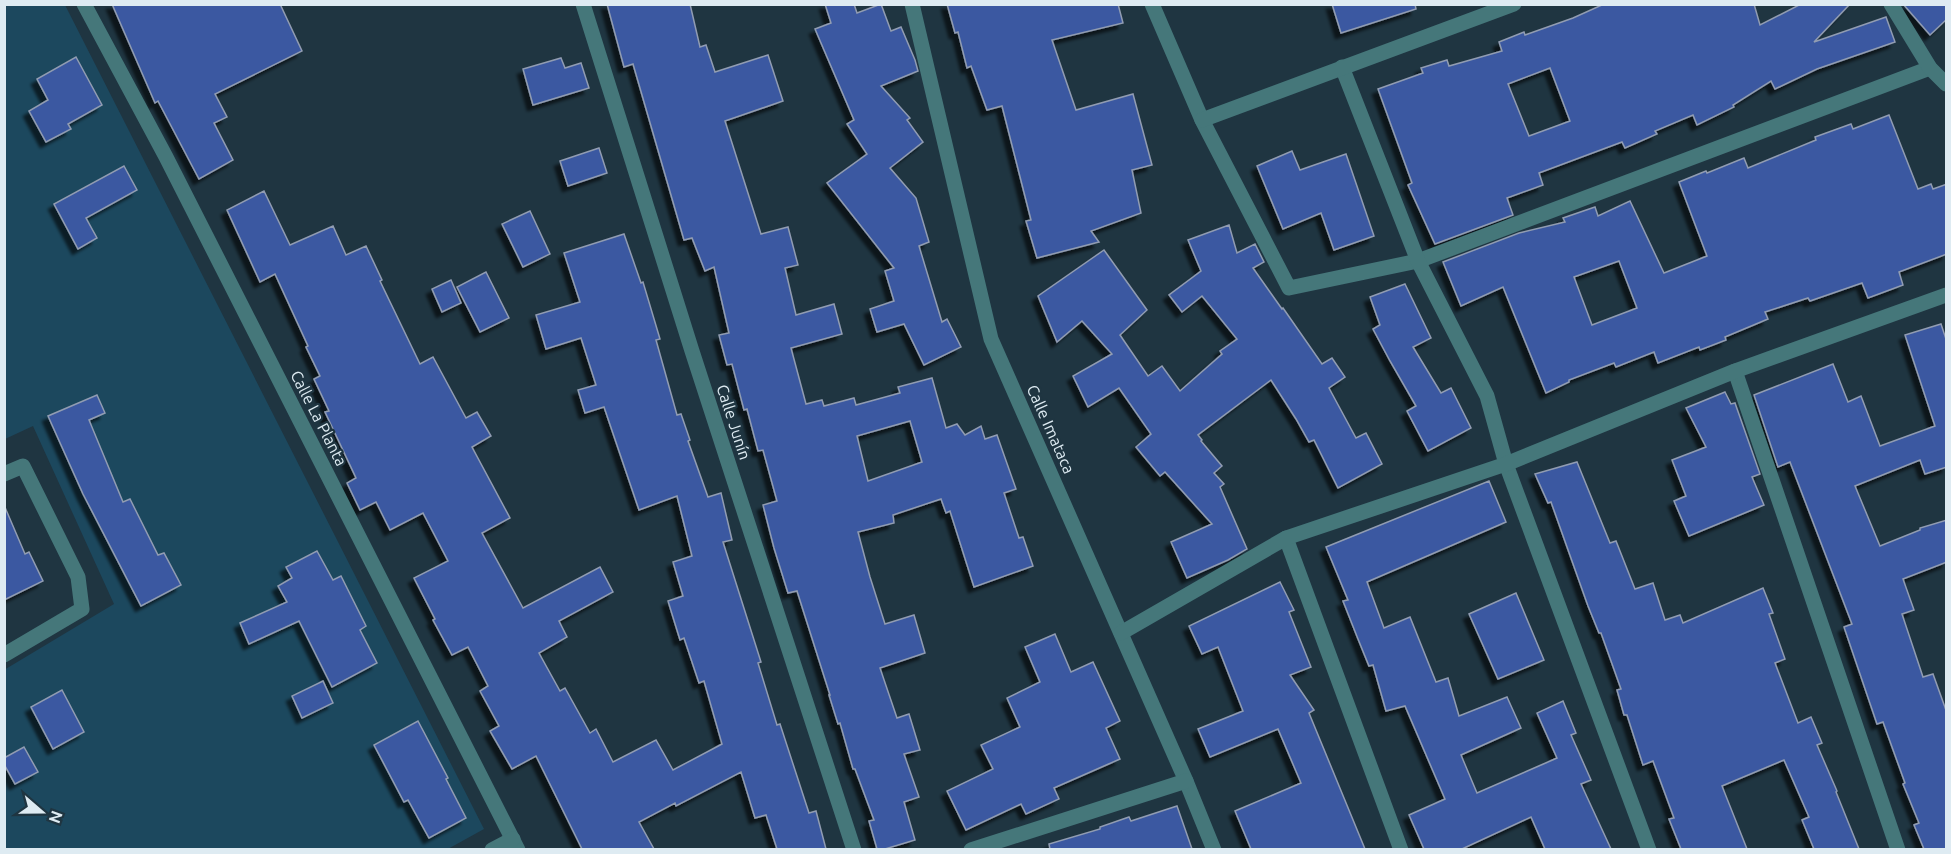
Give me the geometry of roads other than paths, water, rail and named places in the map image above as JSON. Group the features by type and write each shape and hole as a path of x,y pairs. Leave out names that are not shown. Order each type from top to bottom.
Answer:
{"street":[{"name":"Calle La Planta","path":"84,4 177,178 515,844"},
{"name":"Calle Junín","path":"583,4 692,351 854,849"},
{"name":"Calle Imataca","path":"912,4 991,339 1214,849"},
{"path":"1152,4 1202,120 1289,288 1418,261 1930,68"},
{"path":"1202,120 1514,4"},
{"path":"1891,4 1930,68 1947,84"},
{"path":"1342,67 1418,261 1487,396 1506,464 1648,849"},
{"path":"1121,633 1286,538 1506,464 1735,371 1947,295"},
{"path":"1735,371 1898,849"},
{"path":"4,474 23,466 78,577 82,609 4,655"},
{"path":"1286,538 1401,849"},
{"path":"971,849 1186,781"},
{"path":"492,849 515,844"}]}
